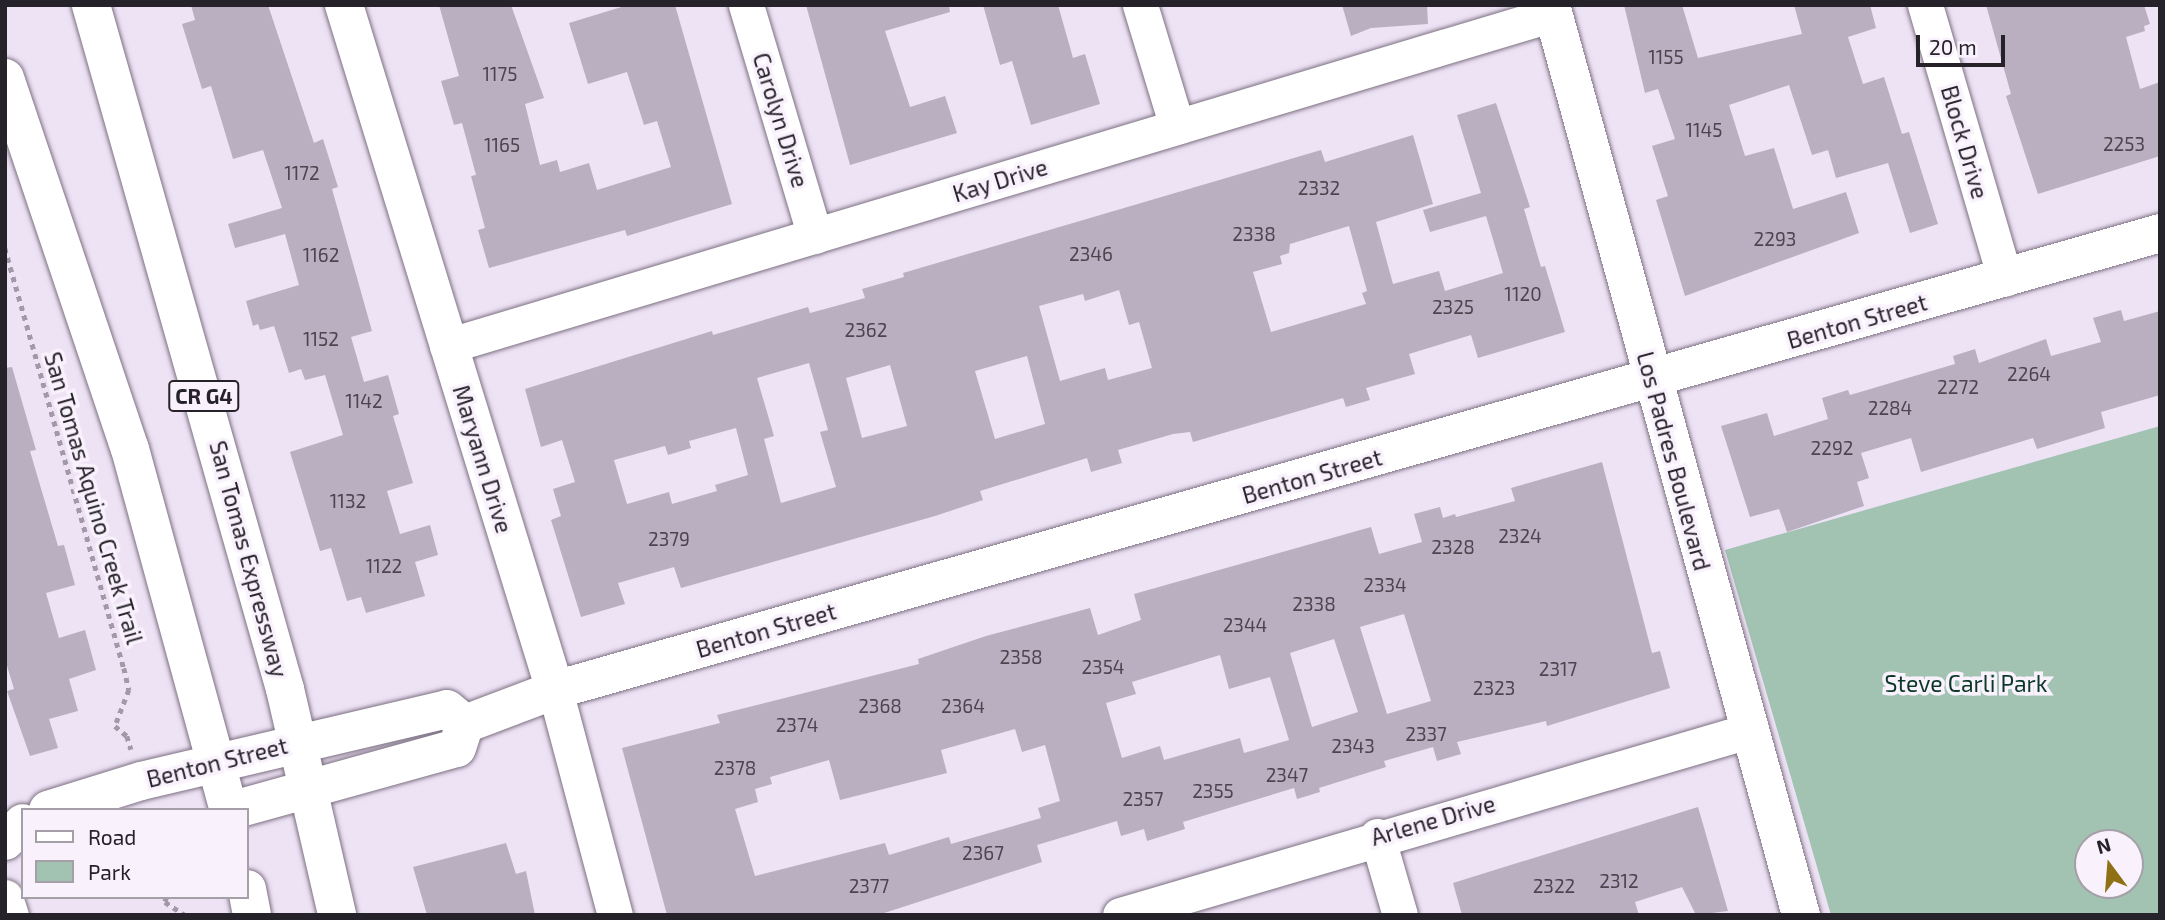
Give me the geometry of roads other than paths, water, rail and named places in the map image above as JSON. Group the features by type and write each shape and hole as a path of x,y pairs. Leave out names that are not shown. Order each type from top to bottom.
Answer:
{"main road":[{"name":"San Tomas Expressway","path":"91,5 299,743 337,915"},
{"name":"Maryann Drive","path":"344,5 555,690"},
{"name":"Los Padres Boulevard","path":"1552,10 1651,380 1801,915"},
{"path":"5,78 130,449 230,808"},
{"name":"Benton Street","path":"55,808 217,762 447,709 465,724 555,690 2160,233"},
{"path":"239,808 457,748 465,724"},
{"path":"5,841 21,825"},
{"path":"248,894 252,915"}],"street":[{"name":"Carolyn Drive","path":"746,5 815,236"},
{"path":"1140,5 1177,127"},
{"name":"Block Drive","path":"1926,5 2005,279"},
{"name":"Kay Drive","path":"447,346 1177,127 1552,10"},
{"name":"Maryann Drive","path":"555,690 615,915"},
{"name":"Arlene Drive","path":"1120,915 1377,836 1748,731"},
{"path":"1377,836 1400,915"},
{"path":"5,897 11,915"}],"park label":[{"name":"Steve Carli Park","path":"1966,683"}]}
